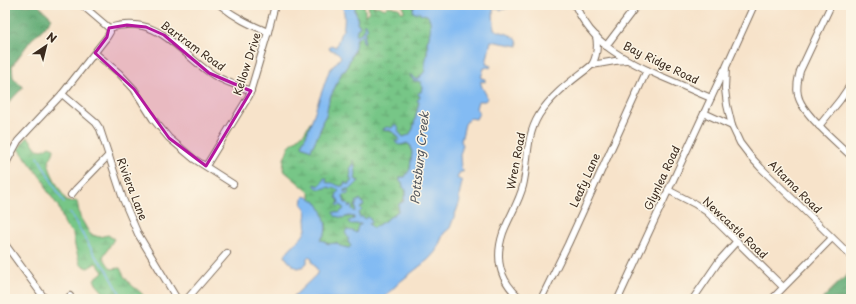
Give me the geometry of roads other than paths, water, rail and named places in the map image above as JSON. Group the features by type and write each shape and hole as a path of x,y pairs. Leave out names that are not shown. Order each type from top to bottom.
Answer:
{"street":[{"path":"220,5 240,20 268,32"},
{"name":"Kellow Drive","path":"206,166 251,91 275,5"},
{"name":"Bay Ridge Road","path":"576,5 583,20 596,36 614,52 647,70 711,98"},
{"path":"606,46 637,5"},
{"name":"Glynlea Road","path":"618,299 754,5"},
{"path":"831,5 800,70 798,79 798,96 801,104 808,113 851,156"},
{"path":"5,165 18,141 62,94 108,38 110,32 109,28 85,6"},
{"name":"Bartram Road","path":"109,28 136,25 155,30 210,73 218,78 251,91"},
{"path":"592,65 597,52 598,44 596,36"},
{"path":"95,53 119,73 134,89 153,119 169,138 194,158 233,184"},
{"name":"Wren Road","path":"521,299 509,287 502,275 499,264 499,254 503,233 523,187 527,148 535,122 555,94 592,65 627,60"},
{"name":"Glynlea Road","path":"726,67 725,89 732,126"},
{"name":"Leafy Lane","path":"541,299 568,244 647,70"},
{"path":"820,126 851,84"},
{"name":"Riviera Lane","path":"62,94 96,123 100,129 123,199 138,234 177,299"},
{"path":"704,113 732,126"},
{"name":"Altama Road","path":"732,126 740,143 761,168 832,238 850,252"},
{"path":"71,195 108,155"},
{"name":"Newcastle Road","path":"668,190 707,212 783,287"},
{"path":"772,299 832,238"},
{"path":"693,299 719,261 737,241"},
{"path":"5,244 45,299"},
{"path":"186,299 227,253"}],"water":[{"path":"342,5 355,5 355,12 358,17 357,23 360,27 357,29 356,36 365,28 363,24 365,24 368,28 365,31 365,43 364,44 362,39 363,34 355,40 355,48 346,70 342,72 329,100 326,115 311,150 302,146 303,141 307,134 329,71 341,57 338,53 329,49 331,45 336,47 343,30 344,11"},
{"name":"Pottsburg Creek","path":"415,5 515,5 501,10 498,8 493,9 494,29 516,39 518,46 491,41 486,64 491,66 490,68 484,68 481,78 485,79 485,82 481,81 481,83 487,99 485,101 478,101 476,108 479,112 476,119 470,118 465,124 461,141 463,145 460,155 461,168 463,172 460,172 457,178 462,181 459,197 460,201 450,228 444,233 436,251 429,259 401,281 383,299 291,299 316,275 318,271 309,256 307,258 307,263 298,268 290,263 285,256 302,237 306,229 306,210 302,205 303,198 305,196 312,199 320,207 325,220 326,228 324,235 320,240 328,244 336,243 340,246 349,248 351,246 345,232 347,230 356,233 358,226 362,224 350,224 348,221 354,219 354,217 349,216 343,218 335,216 333,212 339,213 344,209 341,205 338,206 337,204 339,203 338,199 336,198 339,191 334,187 331,189 330,187 321,189 317,188 315,184 319,186 324,178 327,178 326,182 339,186 343,186 345,182 346,184 349,184 349,182 352,182 350,178 350,169 353,165 353,160 356,172 355,179 359,181 352,188 344,190 344,192 349,192 347,195 344,194 343,196 345,203 349,204 349,207 351,205 355,212 355,205 357,204 356,201 359,201 359,199 361,200 364,205 360,208 362,210 359,213 359,217 363,217 365,219 368,217 370,218 372,222 369,224 373,228 398,211 399,204 404,201 406,190 400,181 400,177 405,177 410,169 412,153 411,146 407,143 398,145 395,140 398,142 399,138 396,134 389,130 387,131 383,129 387,127 392,128 394,125 397,125 399,129 398,131 403,137 409,135 413,129 419,102 417,101 420,96 418,93 421,92 422,87 421,82 414,81 410,74 415,79 418,79 425,71 427,42 430,34 430,20 428,16 425,14 421,15 419,12 414,13 413,10"}],"waterway":[{"path":"38,157 64,203"},
{"path":"70,213 96,257 106,268 123,299"}]}
